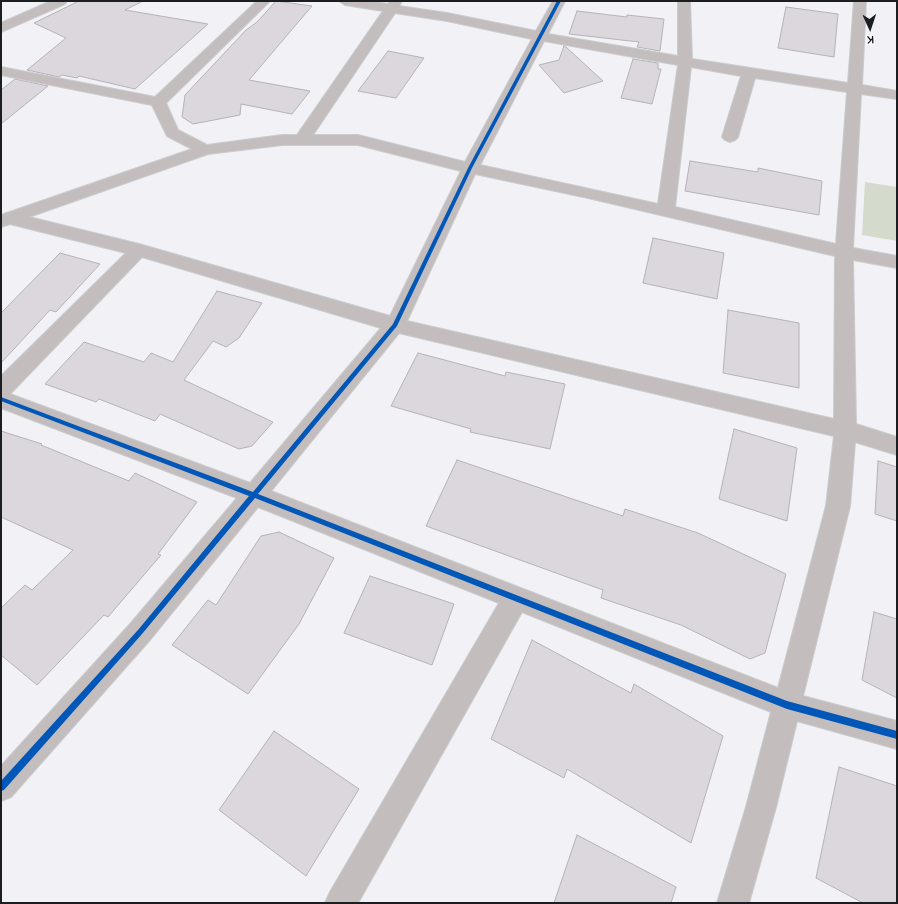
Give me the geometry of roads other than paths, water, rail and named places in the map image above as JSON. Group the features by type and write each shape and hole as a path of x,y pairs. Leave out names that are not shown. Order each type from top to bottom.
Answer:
{"street":[{"path":"1,28 61,1"},
{"path":"158,102 264,1"},
{"path":"345,1 393,5 539,36 748,73 897,96"},
{"path":"1,788 140,632 395,325 470,168 559,1"},
{"path":"666,211 685,62 684,1"},
{"path":"733,903 761,807 838,506 845,430 844,252 856,90 860,1"},
{"path":"302,140 393,5"},
{"path":"1,71 158,102"},
{"path":"730,137 748,73"},
{"path":"158,102 172,133 205,150"},
{"path":"5,220 205,150 282,140 358,140 470,168 844,252 897,262"},
{"path":"5,220 139,250 395,325 845,430 897,446"},
{"path":"1,389 139,250"},
{"path":"1,399 254,496 787,705 897,735"},
{"path":"341,903 516,598"}]}
